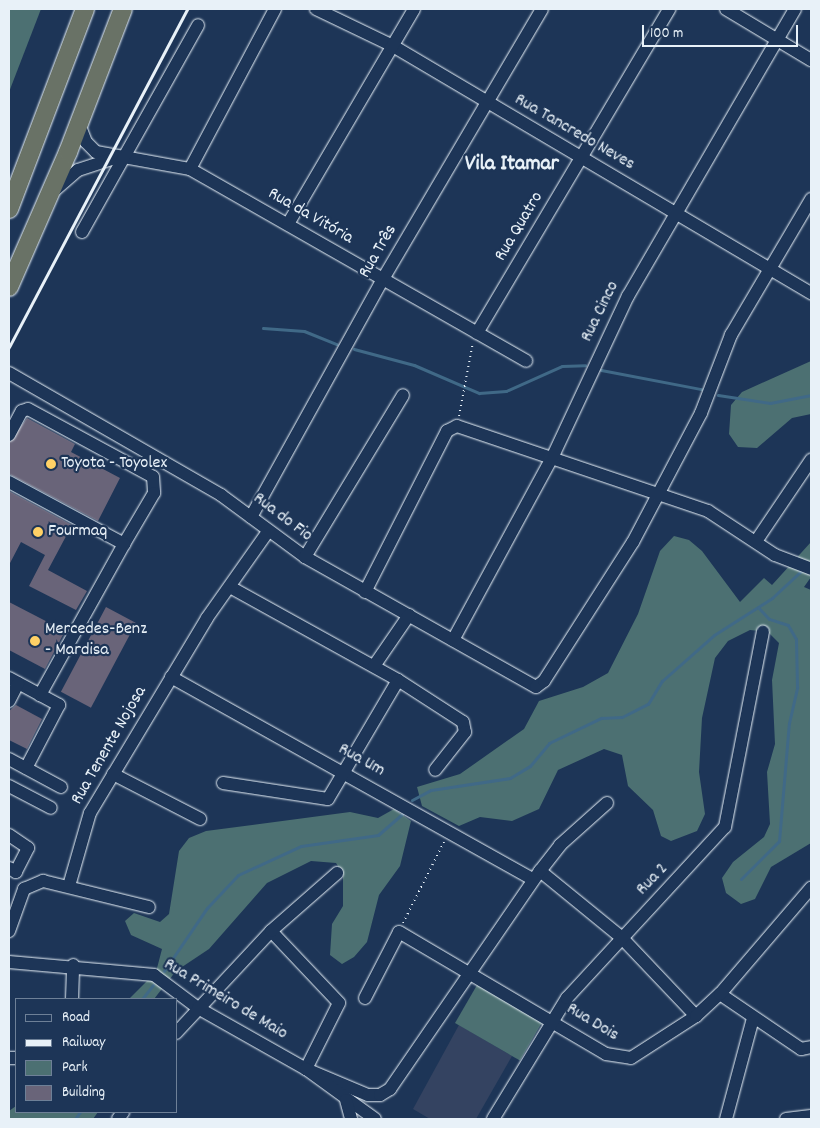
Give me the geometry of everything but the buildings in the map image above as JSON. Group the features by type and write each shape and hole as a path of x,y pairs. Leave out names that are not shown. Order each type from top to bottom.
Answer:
{"highway":[{"path":"9,209 86,9"},
{"path":"9,287 51,194 122,9"}],"street":[{"path":"190,169 275,9"},
{"name":"Rua Tancredo Neves","path":"316,9 393,46 581,158 771,267 811,293"},
{"path":"288,224 414,9"},
{"name":"Rua Três","path":"251,517 383,278 542,9"},
{"name":"Rua Quatro","path":"477,333 669,9"},
{"path":"726,9 811,60"},
{"name":"Rua Cinco","path":"453,640 552,458 628,296 675,212 795,9"},
{"path":"82,232 121,157 198,25"},
{"name":"Rua da Vitória","path":"79,124 91,148 121,157 190,169 526,361"},
{"name":"Rua da Vitória","path":"51,194 78,170 121,157"},
{"path":"659,492 701,413 731,334 811,199"},
{"name":"Rua do Fio","path":"9,372 170,464 251,517 267,533 305,557 536,687 544,681 633,542 659,492"},
{"path":"305,557 403,395"},
{"path":"9,435 22,411 28,409 154,477 154,493 40,695"},
{"path":"365,592 447,431 457,426 659,492 722,518 757,540 775,555 807,568"},
{"path":"757,540 811,460"},
{"path":"9,482 124,544"},
{"name":"Rua Tenente Nojosa","path":"69,886 90,813 171,677 267,533"},
{"path":"230,587 398,680 465,725 460,740 435,770"},
{"path":"374,666 409,615"},
{"name":"Rua 2","path":"493,1119 551,1019 622,937 725,828 763,632"},
{"name":"Rua Um","path":"171,677 450,831 536,875 622,937 696,1016"},
{"path":"222,783 324,800 332,796 398,680"},
{"path":"9,701 13,681 59,706 26,768"},
{"path":"9,759 61,787"},
{"path":"113,774 200,820"},
{"path":"9,786 51,808"},
{"path":"271,931 339,1003 306,1069 368,1095 386,1093 473,973 536,875 560,845 607,803"},
{"path":"9,835 28,848 16,872 9,868"},
{"path":"178,1031 271,931 337,873"},
{"path":"9,931 24,889 44,882 69,886 149,907"},
{"name":"Rua Dois","path":"399,932 473,973 606,1054 623,1058 638,1054 696,1016 720,994 811,888"},
{"path":"365,998 399,932"},
{"name":"Rua Primeiro de Maio","path":"9,962 73,965 154,976 198,1008 306,1069 346,1100 375,1119"},
{"path":"72,996 73,965"},
{"path":"720,994 753,1018 809,1048"},
{"path":"726,1119 753,1018"},
{"path":"346,1100 351,1119"},
{"path":"786,1119 811,1116"}],"path":[{"path":"457,426 468,355 477,333"},
{"path":"399,932 450,831"}],"shaded area":[{"path":"459,1025 512,1056 476,1119 430,1119 413,1109"}],"green space":[{"path":"9,9 41,9 9,92"},
{"path":"811,361 811,414 792,418 757,448 738,447 729,434 731,405 742,392"},
{"path":"674,536 689,540 702,551 740,602 764,578 772,585 811,542 811,577 804,587 811,590 811,843 771,867 755,899 741,904 726,893 722,878 733,862 764,837 770,824 767,772 775,744 772,680 779,643 768,632 750,630 728,641 715,658 702,718 699,772 705,814 697,831 671,841 661,836 653,810 628,786 622,755 604,749 558,770 539,809 512,821 480,817 459,826 422,806 417,787 460,774 524,729 539,701 583,687 608,673 638,614 660,551"},
{"path":"394,809 411,821 400,866 379,895 367,942 354,957 342,964 330,955 332,924 343,906 343,874 336,863 311,861 267,883 209,949 176,971 155,998 130,998 156,972 162,949 131,935 125,921 134,913 160,922 169,914 179,851 189,838 206,831 350,812 378,818"},
{"path":"477,985 542,1022 520,1061 455,1023"},
{"path":"15,1107 15,1113 97,1113 93,1119 9,1119 9,1111"}],"waterway":[{"path":"263,328 304,331 337,344"},
{"path":"354,349 414,365 479,393 506,391 562,366 585,365"},
{"path":"601,370 701,389"},
{"path":"718,395 770,403 811,395"},
{"path":"412,800 431,790 510,778 530,766 549,743 601,718 622,717 648,704 662,681 714,635 772,598 802,570"},
{"path":"741,879 779,841 789,723 797,687 796,639 788,625 769,619 758,607"},
{"path":"164,971 207,908 238,875 301,846 378,835 402,814"},
{"path":"143,998 153,985"},
{"path":"75,1119 79,1113"}],"railway":[{"path":"9,347 187,9"}],"place":[{"name":"Toyota - Toyolex","path":"51,464"},
{"name":"Fourmaq","path":"38,532"},
{"name":"Mercedes-Benz - Mardisa","path":"35,641"}],"district":[{"name":"Vila Itamar","path":"512,165"}]}
